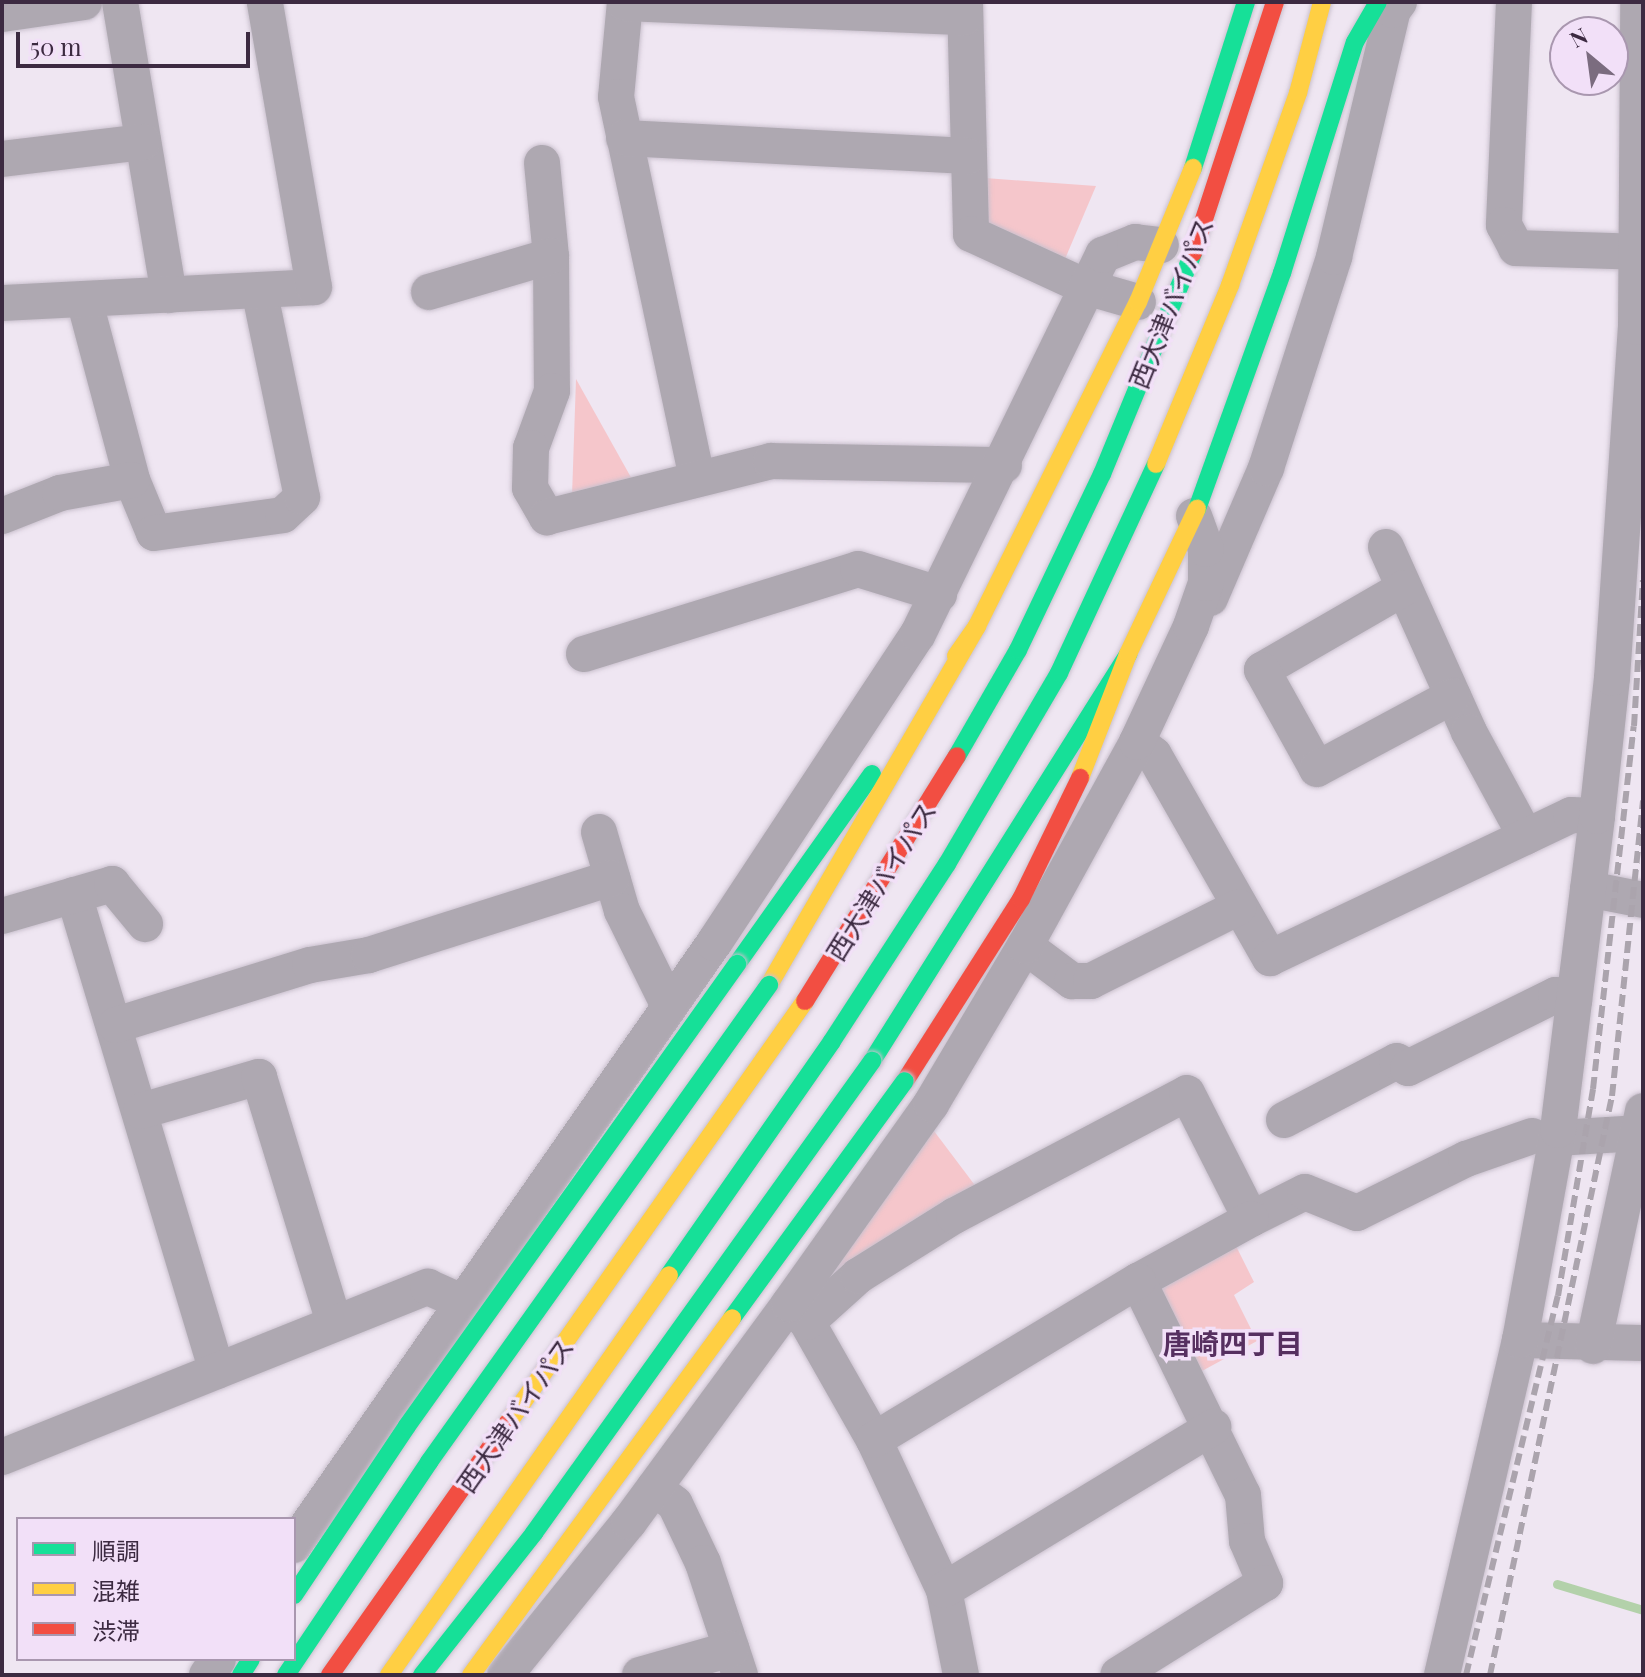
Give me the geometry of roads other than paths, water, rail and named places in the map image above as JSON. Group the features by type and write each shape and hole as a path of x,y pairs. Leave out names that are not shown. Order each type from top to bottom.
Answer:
{"main road":[{"path":"296,1660 437,1450 769,985 977,626 1138,302 1211,124 1246,2"},
{"name":"西大津バイパス","path":"330,1675 795,1017 908,841 1018,650 1102,474 1187,271 1275,2"},
{"name":"西大津バイパス","path":"389,1675 832,1041 947,864 1059,673 1147,487 1230,285 1298,93 1322,2"},
{"path":"471,1675 905,1081 1021,899 1097,742 1128,654 1194,516 1282,273 1355,42 1378,2"},
{"path":"296,1592 407,1426 977,626"},
{"path":"422,1675 571,1483 872,1061 1128,654"}],"street":[{"path":"2,14 84,2"},
{"path":"120,2 169,295"},
{"path":"2,303 314,287 265,2"},
{"path":"697,478 616,97 625,2 965,10 971,234 1086,287 1138,302"},
{"path":"1191,626 1218,586 1266,468 1334,257 1393,10 1399,2"},
{"path":"1514,2 1504,225 1516,248 1640,252"},
{"path":"1442,1675 1520,1340 1544,1137 1574,1000 1597,816 1612,678 1640,252 1638,2"},
{"path":"624,138 969,156"},
{"path":"2,159 143,142"},
{"path":"542,163 551,256 552,391 531,448 530,488 547,517 771,461 1004,465"},
{"path":"296,1542 807,802 939,594 1103,255 1135,242 1161,245"},
{"path":"429,292 551,256"},
{"path":"84,299 132,480 154,533 283,515 302,497 259,290"},
{"path":"2,516 60,493 132,480"},
{"path":"505,1675 798,1313 931,1104 1025,946 1137,742 1191,626 1206,583 1206,549 1194,516"},
{"path":"1386,547 1453,696 1526,837"},
{"path":"584,654 858,569 939,594"},
{"path":"1404,588 1262,670 1317,769 1453,696"},
{"path":"1137,742 1154,755 1270,958 1571,815 1597,816"},
{"path":"599,832 622,911 668,1004"},
{"path":"116,1025 310,965 374,970 612,878"},
{"path":"2,916 112,884 145,924"},
{"path":"1588,889 1643,900"},
{"path":"74,895 116,1025 217,1371"},
{"path":"1025,946 1072,981 1091,981 1239,907"},
{"path":"1284,1120 1397,1061 1408,1068 1556,995 1574,1000"},
{"path":"141,1111 259,1077 334,1323"},
{"path":"798,1313 954,1216 1187,1093 1251,1219"},
{"path":"874,1440 1138,1281 1305,1192 1357,1213 1466,1159 1544,1137 1641,1122 1593,1346"},
{"path":"567,1148 798,1313 874,1440 944,1590 961,1675"},
{"path":"1118,1675 1265,1583 1247,1541 1243,1495 1213,1427 1138,1281"},
{"path":"2,1457 428,1287 460,1301"},
{"path":"1520,1340 1593,1346 1643,1343"},
{"path":"944,1590 1213,1427"},
{"path":"640,1675 735,1662 703,1563 675,1504 654,1488"}],"waterway":[{"path":"1557,1584 1643,1610"}],"railway":[{"path":"1466,1675 1558,1296 1593,1089 1634,726 1643,580"},
{"path":"1490,1675 1612,1096 1643,801"}],"district":[{"name":"唐崎四丁目","path":"1233,1343"}]}
